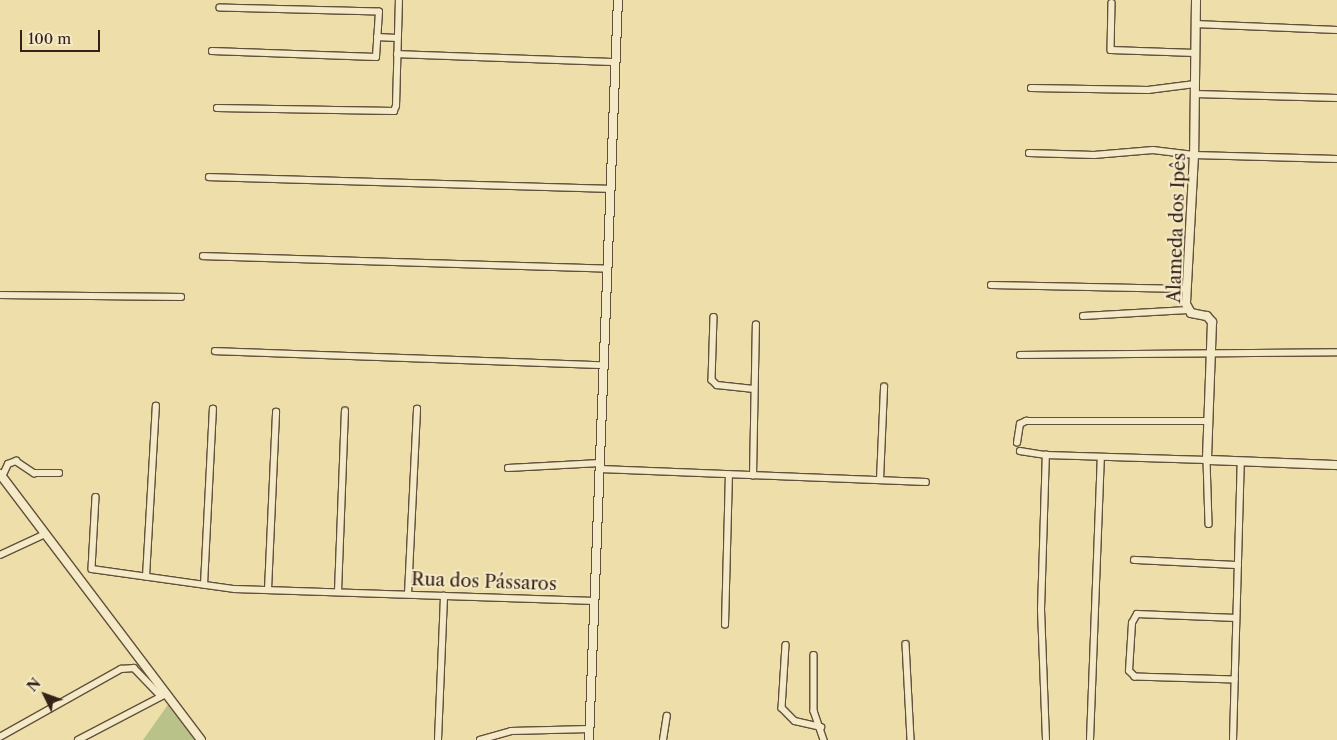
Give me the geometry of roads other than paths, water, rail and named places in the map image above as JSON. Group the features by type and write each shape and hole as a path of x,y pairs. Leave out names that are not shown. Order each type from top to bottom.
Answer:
{"street":[{"path":"217,108 390,113 396,106 399,0"},
{"path":"589,740 618,0"},
{"name":"Alameda dos Ipês","path":"1196,0 1194,155 1187,289 1188,310 1211,320 1208,460"},
{"path":"1112,3 1111,50 1195,53"},
{"path":"212,52 376,57 379,12 220,8"},
{"path":"1195,24 1337,30"},
{"path":"377,37 397,38"},
{"path":"397,54 616,62"},
{"path":"1031,88 1148,90 1169,85 1195,84"},
{"path":"1195,94 1337,98"},
{"path":"1029,153 1094,155 1154,150 1194,155 1337,159"},
{"path":"209,176 611,189"},
{"path":"203,256 608,269"},
{"path":"991,286 1187,289"},
{"path":"0,295 182,297"},
{"path":"1083,316 1188,310"},
{"path":"714,317 714,383 754,388"},
{"path":"752,476 756,325"},
{"path":"215,352 604,365"},
{"path":"1020,355 1211,355 1337,352"},
{"path":"880,480 884,387"},
{"path":"146,577 156,406"},
{"path":"204,585 213,409"},
{"path":"408,594 417,410"},
{"path":"268,590 276,412"},
{"path":"338,592 345,412"},
{"path":"1017,443 1020,424 1026,420 1209,421"},
{"path":"1020,451 1046,455 1102,458 1337,465"},
{"path":"1046,455 1041,610 1046,740"},
{"path":"1090,740 1102,458"},
{"path":"1208,460 1209,524"},
{"path":"59,473 34,474 16,461 8,464 1,475 43,535 164,695 201,740"},
{"path":"1233,740 1241,462"},
{"path":"508,468 600,466 729,476 926,482"},
{"path":"725,625 729,476"},
{"name":"Rua dos Pássaros","path":"96,497 92,569 204,585 268,590 595,601"},
{"path":"0,555 43,535"},
{"path":"1134,560 1238,565"},
{"path":"438,740 444,596"},
{"path":"1234,680 1135,677 1129,671 1132,622 1137,614 1236,618"},
{"path":"906,644 911,740"},
{"path":"786,645 782,708 795,721 821,727"},
{"path":"814,654 814,711 824,740"},
{"path":"0,736 121,669 134,668 164,695"},
{"path":"78,740 164,695"},
{"path":"663,740 667,716"},
{"path":"480,740 511,731 590,729"}]}
